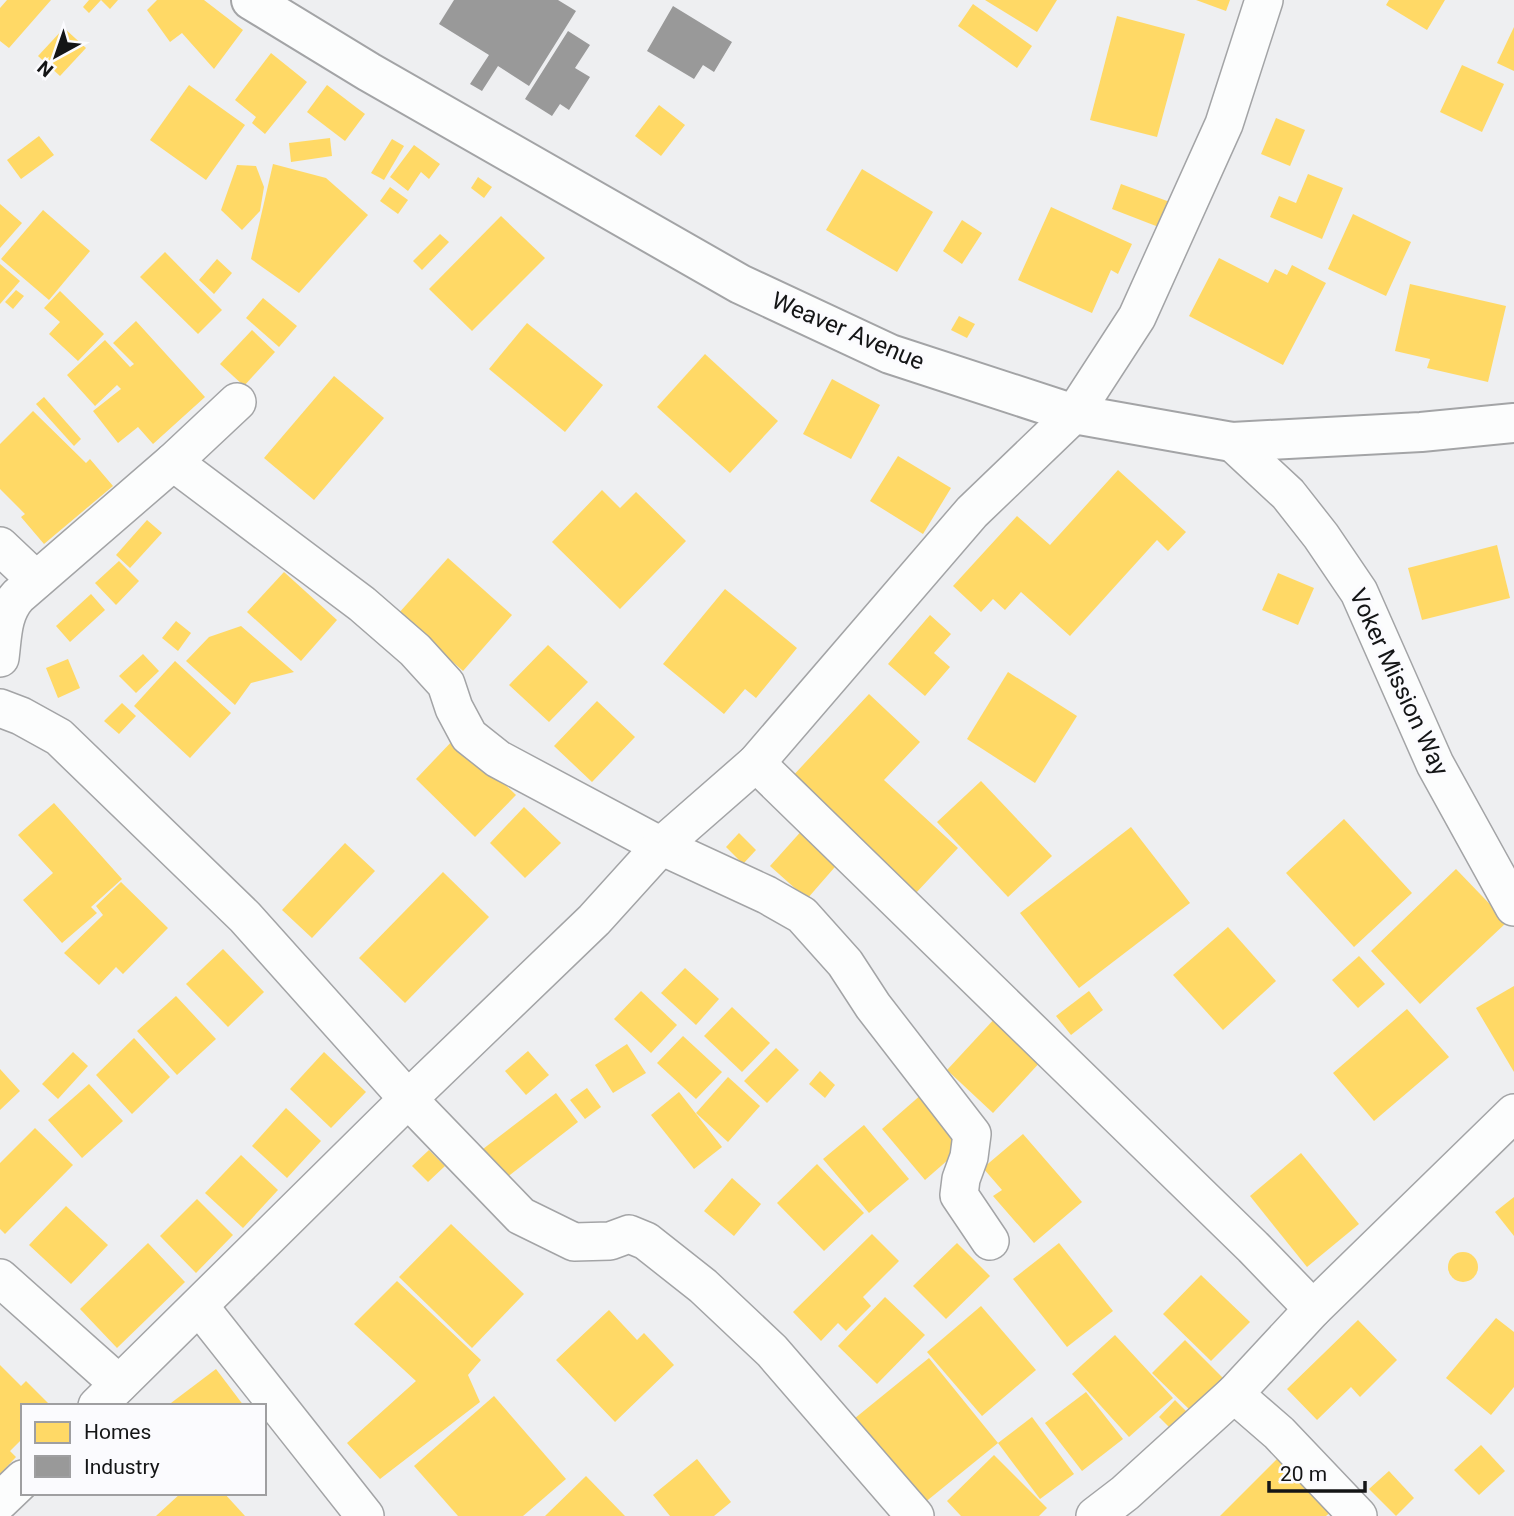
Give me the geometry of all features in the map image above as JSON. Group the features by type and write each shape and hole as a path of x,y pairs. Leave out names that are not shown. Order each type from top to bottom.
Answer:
{"street":[{"name":"Weaver Avenue","path":"251,0 369,72 740,284 890,354 1074,414 1233,442 1421,432 1514,423"},
{"path":"0,1278 108,1395 594,920 661,846 755,764 972,512 1074,414 1137,317 1224,124 1264,0"},
{"path":"0,658 9,606 237,402"},
{"name":"Voker Mission Way","path":"1233,442 1288,494 1359,592 1435,764 1514,907"},
{"path":"173,462 362,604 415,650 446,684 454,708 469,736 498,759 661,846 767,895 802,915 845,963 873,1006 972,1134 969,1157 961,1179 960,1195 990,1241"},
{"path":"0,546 36,580"},
{"path":"0,708 59,737 245,917 408,1099 521,1216 574,1242 610,1241 629,1234 646,1241 703,1286 772,1351 915,1516"},
{"path":"755,764 1253,1247 1313,1309"},
{"path":"1095,1516 1135,1504 1313,1309 1514,1113"},
{"path":"199,1307 365,1516"},
{"path":"1234,1394 1279,1433 1359,1516"},
{"path":"0,1501 21,1481"}],"building: Homes":[{"path":"7,0 51,0 9,48 0,41 0,8"},
{"path":"89,0 101,0 89,13 83,7"},
{"path":"101,0 118,0 110,9"},
{"path":"157,0 204,0 243,30 214,69 182,33 170,42 147,10"},
{"path":"985,0 1057,0 1037,32"},
{"path":"1196,0 1230,0 1226,11"},
{"path":"1389,0 1445,0 1427,30 1386,5"},
{"path":"973,4 1032,46 1017,68 958,26"},
{"path":"1117,16 1185,34 1157,137 1090,120"},
{"path":"1514,27 1514,71 1497,63"},
{"path":"64,28 86,48 60,76 38,56"},
{"path":"271,53 307,82 265,134 252,123 256,117 235,100"},
{"path":"1462,65 1504,84 1482,132 1440,112"},
{"path":"189,85 245,125 206,180 150,140"},
{"path":"327,85 365,114 345,141 307,112"},
{"path":"659,105 685,125 661,156 635,136"},
{"path":"1276,118 1305,130 1290,166 1261,154"},
{"path":"39,136 54,155 21,179 7,160"},
{"path":"330,138 332,156 291,162 289,143"},
{"path":"392,139 404,146 384,180 371,173"},
{"path":"414,145 440,164 429,179 421,172 408,191 390,177"},
{"path":"273,164 326,178 368,215 299,293 251,259"},
{"path":"237,165 256,166 264,187 260,211 242,230 221,210"},
{"path":"862,169 933,212 897,272 826,230"},
{"path":"1308,174 1343,188 1322,239 1270,217 1279,196 1296,203"},
{"path":"478,177 492,187 484,198 471,188"},
{"path":"1121,184 1178,205 1169,231 1112,209"},
{"path":"390,187 408,200 398,214 380,201"},
{"path":"0,204 22,223 0,248"},
{"path":"1051,207 1132,244 1118,274 1111,270 1092,313 1018,280"},
{"path":"43,210 90,251 49,300 1,259"},
{"path":"1353,214 1411,242 1386,296 1328,269"},
{"path":"501,216 545,258 472,331 429,289"},
{"path":"962,220 982,233 962,264 943,251"},
{"path":"440,234 449,242 422,270 413,261"},
{"path":"165,252 222,310 198,334 140,277"},
{"path":"1219,258 1268,283 1275,269 1287,275 1292,265 1326,283 1283,365 1189,316"},
{"path":"217,259 232,273 214,294 199,280"},
{"path":"0,264 20,281 0,304"},
{"path":"1410,284 1506,306 1488,382 1427,368 1430,359 1395,351"},
{"path":"16,290 24,296 13,309 5,302"},
{"path":"60,291 104,334 78,361 49,334 60,322 44,308"},
{"path":"263,298 297,326 279,347 246,318"},
{"path":"959,316 975,324 967,338 951,330"},
{"path":"136,321 205,397 153,444 138,427 118,443 93,411 121,389 117,385 95,406 67,375 105,340 130,367 134,364 113,343"},
{"path":"527,323 603,385 565,432 489,369"},
{"path":"252,330 275,352 244,386 220,364"},
{"path":"705,354 778,421 730,473 657,407"},
{"path":"334,376 384,418 314,500 264,458"},
{"path":"832,379 880,405 851,459 803,434"},
{"path":"44,397 81,439 74,446 36,404"},
{"path":"33,411 86,463 90,459 113,486 44,544 21,517 25,514 0,489 0,444"},
{"path":"898,456 951,488 923,534 870,501"},
{"path":"1118,470 1186,532 1168,551 1157,540 1070,636 1021,592 1005,610 993,599 981,612 953,586 1017,516 1050,545"},
{"path":"602,490 620,508 636,492 686,541 620,609 552,542"},
{"path":"147,520 162,533 130,568 116,555"},
{"path":"1497,545 1510,598 1422,620 1408,568"},
{"path":"448,558 512,615 463,671 398,614"},
{"path":"119,561 139,581 116,605 95,583"},
{"path":"284,572 337,620 301,661 247,612"},
{"path":"1278,573 1314,588 1298,625 1262,610"},
{"path":"725,589 797,648 756,698 745,689 724,714 663,664"},
{"path":"91,594 105,610 70,642 56,626"},
{"path":"930,615 951,634 934,653 950,667 925,696 888,664"},
{"path":"176,621 191,633 178,651 162,638"},
{"path":"241,626 294,672 251,683 235,705 186,661 209,637"},
{"path":"548,645 588,682 549,722 509,685"},
{"path":"143,654 159,671 136,693 119,676"},
{"path":"68,659 80,688 58,698 46,668"},
{"path":"175,661 231,713 190,758 134,706"},
{"path":"1008,672 1077,716 1035,783 967,739"},
{"path":"869,694 920,742 884,780 958,848 915,894 790,779"},
{"path":"597,701 635,737 592,782 554,746"},
{"path":"122,703 136,716 119,734 104,721"},
{"path":"456,737 516,795 475,837 416,779"},
{"path":"981,781 1052,856 1008,897 937,822"},
{"path":"54,803 122,879 91,907 97,913 62,943 23,900 53,873 18,835"},
{"path":"524,807 561,843 525,878 490,843"},
{"path":"1344,819 1412,893 1354,947 1286,873"},
{"path":"805,827 841,860 807,899 770,866"},
{"path":"1131,827 1190,903 1079,988 1020,913"},
{"path":"739,833 756,850 743,864 726,847"},
{"path":"345,843 375,871 312,938 282,910"},
{"path":"1456,869 1507,922 1420,1004 1371,951"},
{"path":"443,872 489,917 405,1003 359,958"},
{"path":"121,882 168,928 123,974 116,967 99,985 64,953 103,915 96,906"},
{"path":"1228,927 1276,981 1223,1030 1173,975"},
{"path":"223,949 264,992 228,1027 186,984"},
{"path":"1359,956 1385,984 1358,1008 1332,980"},
{"path":"685,968 719,999 696,1025 661,993"},
{"path":"1514,986 1514,1072 1476,1008"},
{"path":"641,991 677,1025 651,1053 614,1019"},
{"path":"1089,991 1103,1010 1071,1035 1056,1016"},
{"path":"176,996 216,1039 177,1075 137,1031"},
{"path":"732,1007 770,1043 742,1072 704,1036"},
{"path":"1407,1009 1449,1057 1374,1121 1333,1073"},
{"path":"997,1016 1043,1059 993,1113 947,1070"},
{"path":"683,1036 722,1072 696,1099 657,1063"},
{"path":"134,1038 170,1077 132,1114 96,1075"},
{"path":"627,1044 646,1073 613,1093 595,1065"},
{"path":"776,1048 799,1070 767,1103 744,1081"},
{"path":"528,1051 549,1075 526,1095 505,1071"},
{"path":"73,1052 88,1066 58,1099 42,1084"},
{"path":"324,1052 366,1092 331,1128 290,1089"},
{"path":"0,1069 20,1091 0,1110"},
{"path":"820,1071 835,1085 825,1098 809,1084"},
{"path":"728,1077 760,1106 728,1142 696,1113"},
{"path":"89,1084 123,1121 82,1158 48,1120"},
{"path":"587,1088 601,1107 585,1119 570,1100"},
{"path":"679,1092 722,1147 694,1169 651,1115"},
{"path":"556,1093 578,1122 506,1178 483,1149"},
{"path":"922,1094 965,1145 925,1180 882,1129"},
{"path":"286,1108 321,1141 287,1178 252,1146"},
{"path":"864,1125 909,1179 869,1213 823,1159"},
{"path":"35,1128 73,1165 5,1234 0,1229 0,1163"},
{"path":"1023,1134 1082,1202 1034,1243 993,1196 1002,1190 983,1168"},
{"path":"429,1150 445,1166 428,1182 412,1166"},
{"path":"1301,1153 1359,1224 1307,1267 1250,1196"},
{"path":"241,1155 278,1190 243,1228 205,1193"},
{"path":"817,1164 864,1213 824,1251 777,1203"},
{"path":"732,1178 761,1204 734,1236 704,1211"},
{"path":"1514,1197 1514,1236 1495,1212"},
{"path":"197,1199 233,1235 196,1273 160,1236"},
{"path":"66,1206 108,1245 71,1284 29,1245"},
{"path":"451,1224 524,1294 472,1348 399,1277"},
{"path":"872,1234 899,1261 863,1297 871,1306 846,1331 838,1323 821,1341 793,1312"},
{"path":"148,1243 185,1282 117,1348 80,1309"},
{"path":"957,1243 990,1276 946,1319 913,1286"},
{"path":"1059,1243 1113,1311 1067,1347 1013,1279"},
{"path":"1463,1252 1474,1256 1478,1267 1474,1278 1463,1282 1452,1278 1448,1267 1452,1256"},
{"path":"1201,1275 1250,1322 1211,1361 1163,1314"},
{"path":"397,1281 481,1360 468,1375 480,1402 380,1479 347,1443 416,1381 354,1324"},
{"path":"885,1297 925,1335 877,1384 838,1346"},
{"path":"981,1306 1036,1370 982,1416 927,1352"},
{"path":"609,1310 637,1340 644,1333 674,1365 615,1422 556,1360"},
{"path":"1496,1318 1514,1332 1514,1387 1491,1415 1446,1378"},
{"path":"1358,1320 1397,1360 1360,1397 1351,1387 1317,1420 1287,1389"},
{"path":"1115,1335 1173,1398 1129,1437 1072,1374"},
{"path":"1185,1340 1225,1380 1193,1413 1152,1373"},
{"path":"929,1358 998,1443 918,1508 849,1423"},
{"path":"0,1365 21,1386 26,1381 49,1404 21,1404 21,1440 10,1451 16,1457 0,1474"},
{"path":"216,1369 242,1404 170,1404"},
{"path":"1086,1392 1123,1439 1082,1471 1045,1423"},
{"path":"494,1396 566,1479 523,1516 458,1516 414,1466"},
{"path":"1175,1400 1197,1422 1181,1439 1159,1417"},
{"path":"1032,1417 1074,1474 1040,1499 998,1443"},
{"path":"1481,1445 1505,1471 1479,1495 1454,1470"},
{"path":"994,1455 1047,1508 1039,1516 961,1516 947,1501"},
{"path":"1280,1456 1333,1510 1326,1516 1220,1516"},
{"path":"697,1459 731,1502 714,1516 670,1516 653,1495"},
{"path":"1389,1471 1414,1498 1396,1516 1369,1489"},
{"path":"586,1476 625,1516 545,1516"},
{"path":"179,1495 226,1495 245,1516 156,1516"}],"building: Industry":[{"path":"454,0 558,0 576,11 529,86 498,66 482,91 470,84 489,55 439,24"},
{"path":"673,6 732,42 714,72 703,65 694,79 647,51"},
{"path":"568,31 590,45 575,68 590,77 569,110 560,104 552,116 525,99"}]}
